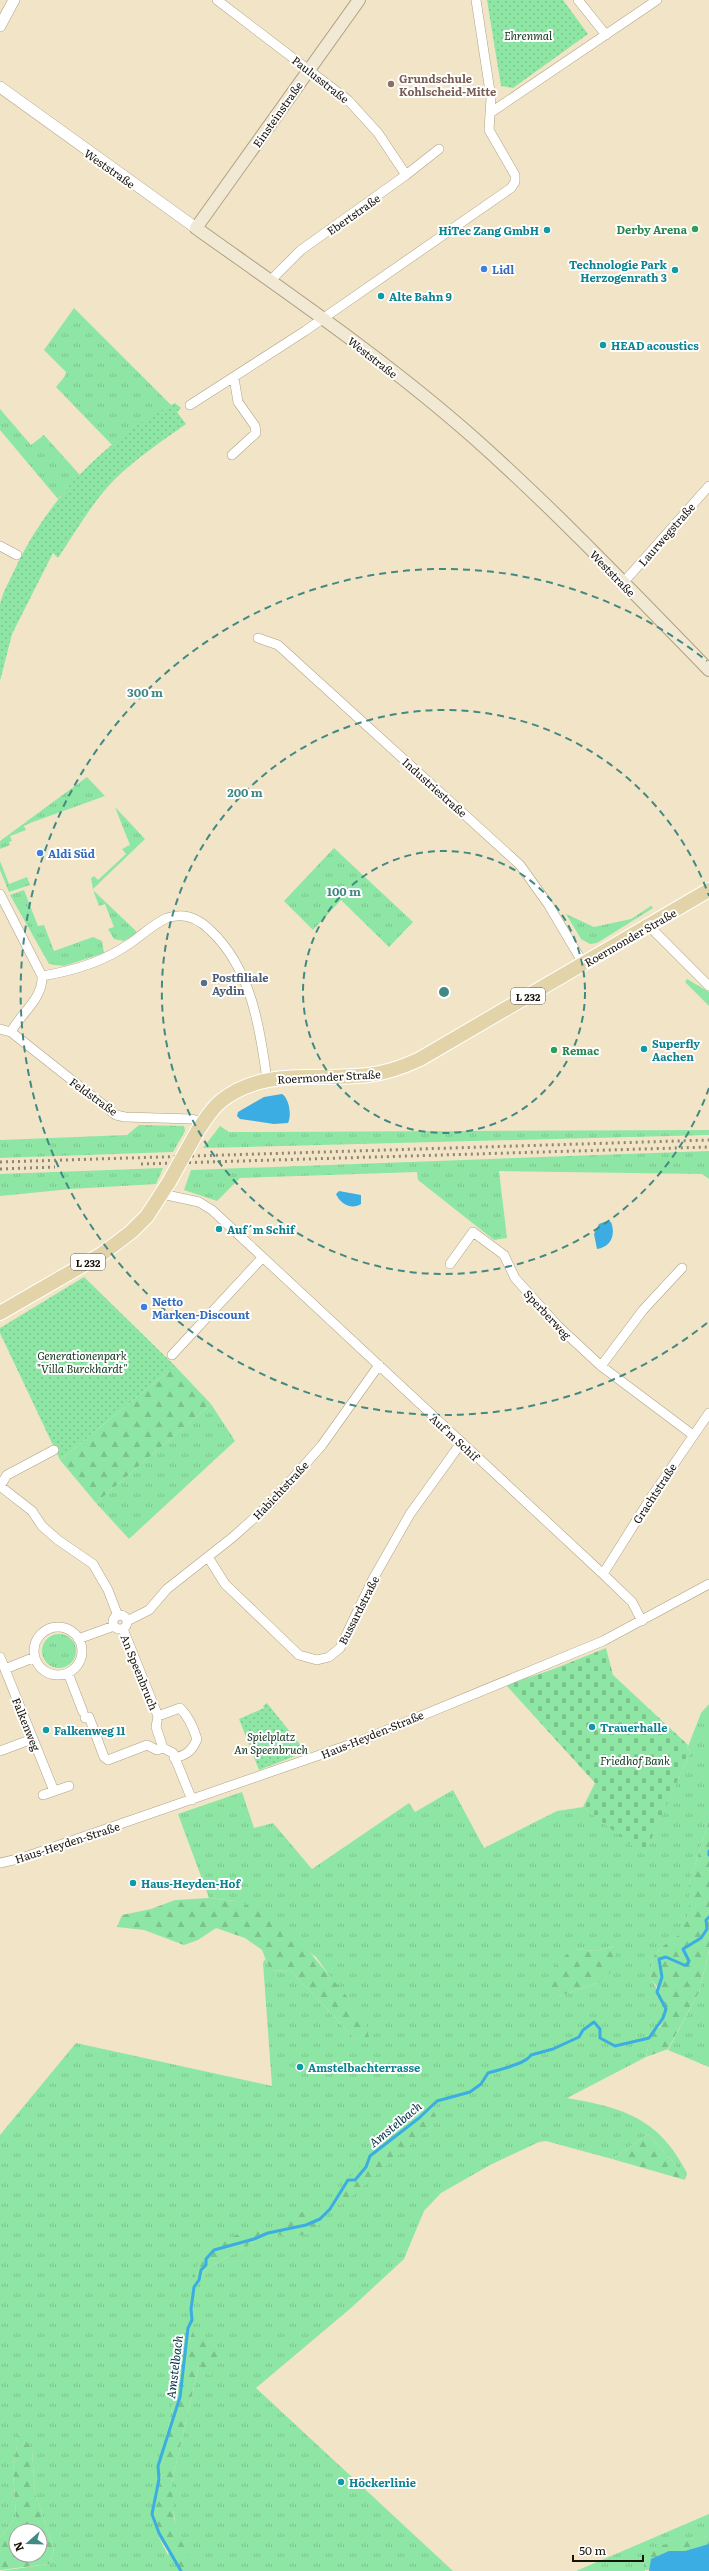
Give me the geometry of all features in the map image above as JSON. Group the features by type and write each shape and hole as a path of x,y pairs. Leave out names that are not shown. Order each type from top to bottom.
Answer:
{"main road":[{"name":"Einsteinstraße","path":"196,228 359,0"},
{"name":"Weststraße","path":"196,228 323,318 473,437 539,498 709,670"},
{"name":"Roermonder Straße","path":"0,1314 114,1246 142,1221 165,1188 200,1127 220,1102 233,1092 267,1080 367,1076 403,1067 474,1030 709,890"}],"street":[{"path":"0,26 14,0"},
{"name":"Paulusstraße","path":"217,0 348,100 362,114 406,176"},
{"path":"190,405 234,378 323,318 510,188 515,182 515,175 491,134 489,121 490,98 476,0"},
{"path":"578,0 606,35"},
{"path":"490,113 657,0"},
{"name":"Weststraße","path":"0,87 196,228"},
{"name":"Ebertstraße","path":"270,281 301,250 406,176 439,149"},
{"path":"232,455 256,433 255,426 238,402 234,378"},
{"name":"Laurwegstraße","path":"623,583 709,486"},
{"path":"0,546 17,555"},
{"name":"Industriestraße","path":"258,638 278,646 520,865 548,904 583,964"},
{"path":"0,894 42,976 42,987 39,994 11,1032"},
{"path":"42,976 95,963 128,945 167,918 178,915 189,916 201,921 225,947 241,972 256,1017 267,1080"},
{"path":"649,926 709,986"},
{"name":"Feldstraße","path":"0,1029 11,1032 116,1115 192,1119 200,1127"},
{"name":"Auf'm Schif","path":"165,1188 199,1202 212,1210 603,1574 632,1602 642,1621"},
{"name":"Sperberweg","path":"450,1264 473,1232 504,1255 515,1278 558,1326 601,1366 693,1435"},
{"path":"172,1355 262,1258"},
{"path":"601,1366 643,1310 682,1268"},
{"name":"Habichtstraße","path":"125,1625 149,1610 162,1597 167,1589 208,1557 272,1502 322,1445 379,1365"},
{"name":"Grachtstraße","path":"603,1574 693,1435 709,1413"},
{"name":"Bussardstraße","path":"208,1557 225,1584 299,1655 317,1660 329,1657 340,1648 373,1579 410,1514 461,1443"},
{"path":"54,1450 7,1475 0,1486 32,1511 42,1526 58,1540 93,1564 108,1590 118,1616"},
{"name":"Haus-Heyden-Straße","path":"0,1863 22,1858 360,1741 603,1642 709,1584"},
{"path":"78,1639 114,1626 117,1629 125,1625 125,1616 118,1616 114,1619 114,1626"},
{"name":"An Speenbruch","path":"125,1625 158,1716 156,1727 163,1748 173,1753 192,1800"},
{"path":"57,1627 69,1630 75,1633 78,1639 81,1658 77,1667 68,1673 58,1676 50,1674 42,1669 35,1658 37,1641 41,1635 50,1630 57,1627"},
{"name":"Falkenweg","path":"0,1657 54,1791"},
{"path":"5,1669 35,1658"},
{"path":"68,1673 84,1715 90,1717 104,1757 108,1760 148,1745 157,1750 163,1748"},
{"name":"An Speenbruch","path":"158,1716 180,1708 187,1715 197,1739 194,1747 188,1754 174,1758"},
{"path":"0,1751 32,1738"},
{"path":"43,1795 69,1786"}],"green space":[{"name":"Ehrenmal","path":"487,0 563,0 588,34 513,88 501,86"},
{"path":"74,308 171,405 113,446 56,387 65,376 66,372 44,350"},
{"path":"175,403 181,408 177,412 186,424 159,443 116,478 92,506 58,558 53,553 12,634 0,681 1,601 28,545 43,520 61,496 102,453 125,434"},
{"path":"0,409 31,445 44,435 80,475 58,499 0,430"},
{"path":"87,777 105,796 24,826 26,830 10,836 12,841 9,842 10,845 0,849 0,841"},
{"path":"115,807 145,839 93,889 91,878 94,876 98,880 126,854 122,849 130,845"},
{"path":"334,848 413,922 389,947 341,900 313,930 284,901"},
{"path":"0,861 9,884 27,877 30,885 9,892 0,870"},
{"path":"24,890 38,926 44,925 54,951 93,937 102,941 104,953 64,966 49,964 10,895"},
{"path":"93,890 136,931 136,933 124,941 114,939 108,929 114,927 105,904 99,906"},
{"path":"651,906 653,908 597,943 590,944 581,939 566,914 594,927 631,919"},
{"path":"687,979 709,992 709,1006 685,982"},
{"path":"139,1125 184,1126 185,1131 173,1152 0,1158 0,1140 127,1135"},
{"path":"220,1126 229,1132 709,1130 709,1135 203,1148"},
{"path":"709,1151 709,1179 702,1174 499,1171 507,1238 494,1240 418,1180 417,1172 240,1178 217,1201 184,1190 191,1170"},
{"path":"163,1168 156,1184 71,1189 0,1196 0,1174"},
{"name":"Generationenpark \"Villa Burckhardt\"","path":"84,1277 175,1366 60,1460 0,1333 0,1328"},
{"path":"175,1366 211,1404 96,1503 60,1460"},
{"path":"211,1404 235,1441 129,1539 96,1503"},
{"path":"56,1634 62,1634 66,1635 73,1641 76,1651 75,1658 69,1665 62,1668 56,1668 52,1667 45,1661 42,1654 42,1648 43,1644 49,1637"},
{"name":"Friedhof Bank","path":"606,1648 613,1675 688,1745 687,1749 691,1751 644,1855 583,1807 595,1783 506,1685 551,1670"},
{"name":"Spielplatz An Speenbruch","path":"267,1703 306,1752 259,1770 239,1719 264,1708 263,1706"},
{"path":"709,1704 709,1821 689,1884 689,1912 680,1935 664,1945 653,1957 650,1978 659,1993 665,2011 664,2022 651,2033 646,2057 567,2098 606,2106 623,2112 652,2128 664,2139 676,2154 687,2173 685,2180 671,2159 648,2134 612,2159 546,2141 539,2142 490,2165 441,2193 424,2211 404,2259 351,2308 256,2388 453,2571 0,2571 49,2564 54,2549 48,2531 48,2523 45,2523 35,2493 32,2450 19,2431 13,2471 16,2517 11,2523 8,2523 8,2528 0,2538 0,2135 76,2043 272,2086 263,1963 265,1959 271,1970 291,1971 356,2040 331,1978 316,1957 236,1901 209,1898 178,1814 242,1792 254,1828 273,1823 312,1869 409,1803 415,1812 453,1790 484,1848 557,1811 583,1807 644,1854 691,1751 687,1749 701,1713","holes":["615,1946 600,1982 557,1997 575,1949 595,1951","413,2114 433,2125 339,2205 348,2182","260,2229 261,2238 206,2269","193,2331 199,2365 172,2482 172,2504 177,2530 168,2555 159,2538 154,2519 155,2491 162,2473 162,2456 184,2352"]},
{"path":"709,1821 709,1951 699,1992 668,2049 646,2057 651,2033 660,2027 665,2017 658,1988 650,1978 653,1957 664,1945 679,1935 689,1912 689,1884"},
{"path":"209,1898 236,1901 268,1915 302,1943 349,1999 366,2024 369,2038 356,2040 291,1971 270,1970 262,1950 245,1938 216,1928 198,1940 184,1945 144,1930 117,1927 122,1915 151,1909 175,1900"},
{"path":"616,1946 614,1969 600,1982 557,1997 549,1993 558,1961 575,1949 595,1951"},
{"path":"709,1951 709,2067 668,2050 699,1992"},
{"path":"428,2106 436,2115 433,2125 352,2196 339,2205 335,2202 340,2191 350,2178 376,2149 404,2123"},
{"path":"648,2134 671,2159 685,2180 612,2159"},
{"path":"309,2210 320,2210 324,2221 312,2230 301,2235 290,2236 275,2234 274,2227 289,2216"},
{"path":"260,2229 261,2238 206,2269 197,2281 192,2278 196,2267 202,2258 218,2244 249,2231"},
{"path":"193,2331 221,2356 211,2377 199,2365 172,2482 174,2518 190,2561 187,2567 180,2569 159,2538 152,2504 162,2474 162,2456 184,2352"},
{"path":"19,2430 32,2450 35,2493 45,2523 11,2523 16,2517 13,2471"},
{"path":"709,2514 709,2536 683,2540 643,2560 645,2571 576,2571"},
{"path":"8,2528 8,2563 48,2563 48,2531 54,2549 49,2564 0,2570 0,2538"},
{"path":"709,2536 709,2571 644,2570 645,2556 652,2549 677,2541"}],"water":[{"path":"282,1094 289,1107 290,1116 288,1123 274,1124 240,1119 237,1116 238,1112 264,1097"},
{"path":"339,1191 361,1195 361,1204 358,1206 350,1206 343,1203 336,1194"},
{"path":"607,1221 611,1222 613,1231 611,1240 606,1246 597,1249 594,1234 599,1224"},
{"path":"709,2544 709,2571 649,2571 651,2559 669,2551 685,2551"}],"waterway":[{"name":"Amstelbach","path":"181,2571 159,2533 152,2514 159,2479 158,2466 180,2397 188,2328 192,2320 191,2309 194,2287 199,2280 201,2270 206,2265 206,2259 214,2250 254,2239 268,2233 306,2225 320,2219 330,2209 348,2180 355,2180 366,2167 370,2156 419,2118 437,2101 470,2092 481,2084 488,2073 518,2064 531,2055 553,2049 579,2037 583,2030 594,2022 600,2029 600,2038 615,2046 649,2038 663,2018 666,2009 657,1992 662,1977 659,1959 666,1957 687,1965 689,1961 683,1949 701,1938 707,1929 706,1920 709,1917"}],"railway":[{"path":"0,1162 709,1140"},
{"path":"141,1164 709,1147"},
{"path":"0,1169 55,1167"}],"place":[{"name":"Grundschule Kohlscheid-Mitte","path":"391,84"},
{"name":"Derby Arena","path":"695,229"},
{"name":"HiTec Zang GmbH","path":"547,230"},
{"name":"Lidl","path":"484,269"},
{"name":"Technologie Park Herzogenrath 3","path":"675,270"},
{"name":"Alte Bahn 9","path":"381,296"},
{"name":"HEAD acoustics","path":"603,345"},
{"name":"Aldi Süd","path":"40,853"},
{"name":"Postfiliale Aydin","path":"204,983"},
{"name":"Superfly Aachen","path":"644,1049"},
{"name":"Remac","path":"554,1050"},
{"name":"Auf´m Schif","path":"219,1229"},
{"name":"Netto Marken-Discount","path":"144,1307"},
{"name":"Trauerhalle","path":"592,1727"},
{"name":"Falkenweg 11","path":"46,1730"},
{"name":"Haus-Heyden-Hof","path":"133,1883"},
{"name":"Amstelbachterrasse","path":"300,2067"},
{"name":"Höckerlinie","path":"341,2482"}]}
